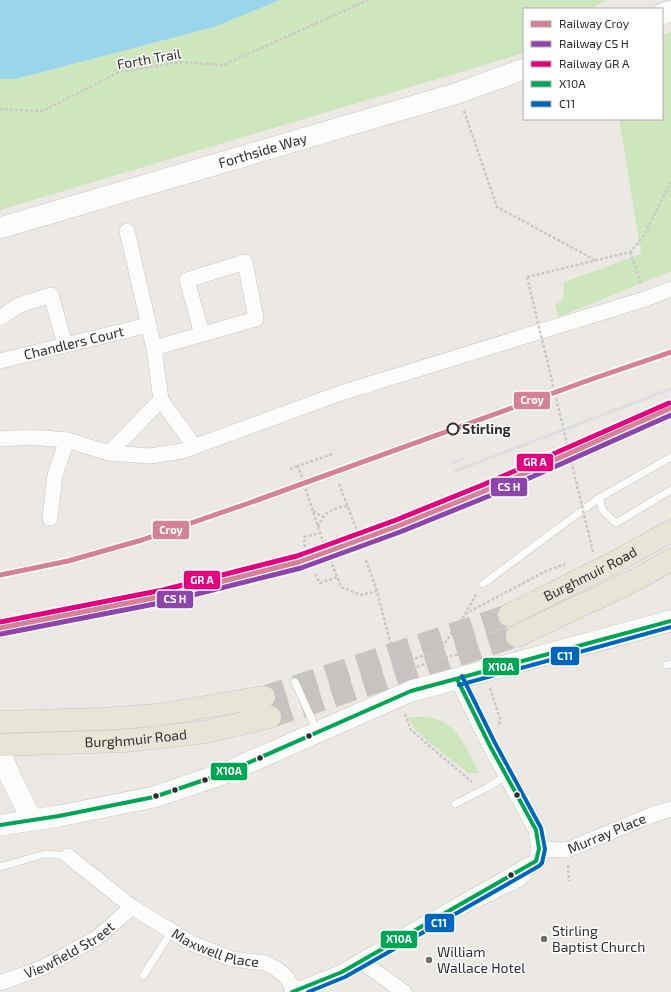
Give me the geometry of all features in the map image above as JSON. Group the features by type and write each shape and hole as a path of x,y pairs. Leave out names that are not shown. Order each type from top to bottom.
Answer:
{"main road":[{"name":"Forthside Way","path":"0,228 458,93 523,69"},
{"name":"Burghmuir Road","path":"509,615 615,562 671,531"},
{"name":"Burghmuir Road","path":"517,636 635,580 671,560"},
{"path":"0,825 59,816 154,797 225,773 411,691 671,621"},
{"name":"Burghmuir Road","path":"0,722 102,719 267,707 205,732 125,740 0,745"},
{"path":"0,752 32,820"}],"street":[{"path":"127,231 154,348 161,400 195,447"},
{"path":"154,348 202,334 256,318 245,262 187,280 202,334"},
{"path":"0,439 30,437 67,440 110,453 150,456 182,451 341,394 671,289"},
{"path":"0,318 19,305 52,295 65,345"},
{"name":"Chandlers Court","path":"0,361 148,326"},
{"path":"110,453 161,400"},
{"path":"50,518 55,475 67,440"},
{"path":"457,679 490,746 536,830 538,855"},
{"name":"Murray Place","path":"293,991 342,972 538,855 567,850 648,816 671,809"},
{"name":"Maxwell Place","path":"68,856 132,907 192,943 232,958 265,963 277,969 286,978 293,991"},
{"name":"Viewfield Street","path":"0,983 44,967 98,937 132,907"},
{"path":"361,961 404,992"}],"lane":[{"path":"483,584 600,498 671,457"},
{"path":"600,498 603,511 616,523 671,490"},
{"path":"295,682 317,732"},
{"path":"455,804 481,791 507,775"},
{"path":"0,867 45,854 68,856"},
{"path":"143,976 172,931"}],"path":[{"name":"Forth Trail","path":"0,109 43,112 119,72 181,62 224,65 368,0"},
{"path":"458,93 497,207 598,261"},
{"path":"593,552 528,277 630,252 643,237 671,182"},
{"path":"630,252 645,298"},
{"path":"290,469 298,468 332,454"},
{"path":"298,468 320,533 341,587 361,595 377,590"},
{"path":"339,484 360,538"},
{"path":"318,527 323,517 333,509 347,506"},
{"path":"312,510 323,517"},
{"path":"305,547 304,537 320,533"},
{"path":"366,560 377,590 396,665 406,672"},
{"path":"465,614 546,571"},
{"path":"315,574 320,583 337,577"},
{"path":"396,665 440,650 465,614 483,584"},
{"path":"399,675 422,665 456,655 473,653 480,657 485,672 500,719 498,731"},
{"path":"397,698 412,730 481,791"}],"green space":[{"path":"280,0 606,0 592,8 523,8 523,53 0,210 0,79 17,79 214,27"},
{"path":"671,32 671,271 559,317 555,305 563,300 564,282 641,254 619,120 663,120 663,35"},
{"path":"408,717 433,718 450,726 462,740 479,773 468,773 431,744 416,731"}],"water":[{"path":"0,0 280,0 214,27 16,79 0,79"}],"tunnel":[{"path":"264,697 509,615"},
{"path":"270,717 517,636"}],"railway":[{"path":"455,471 671,389"},
{"path":"452,463 462,459"}],"rail line":[{"name":"Croy","path":"0,575 68,561 142,540 671,352"},
{"name":"Croy","path":"0,628 164,596 299,562 398,526 487,490 671,408"}],"transit line":[{"path":"0,622 163,590 297,556 396,520 485,484 669,403"},
{"path":"1,634 165,602 301,568 400,532 489,496 671,415"},
{"name":"X10A","path":"0,825 59,816 154,797 225,773 411,691 671,621"},
{"name":"C11","path":"459,685 671,627"},
{"name":"C11","path":"308,992 345,977 542,863 545,849 541,828 495,743 462,676"},
{"name":"X10A","path":"292,992 342,972 536,861 539,849 536,830 490,746 457,679"}],"place":[{"name":"Stirling","path":"453,429"},
{"name":"Stirling Baptist Church","path":"544,939"},
{"name":"William Wallace Hotel","path":"429,960"}]}
